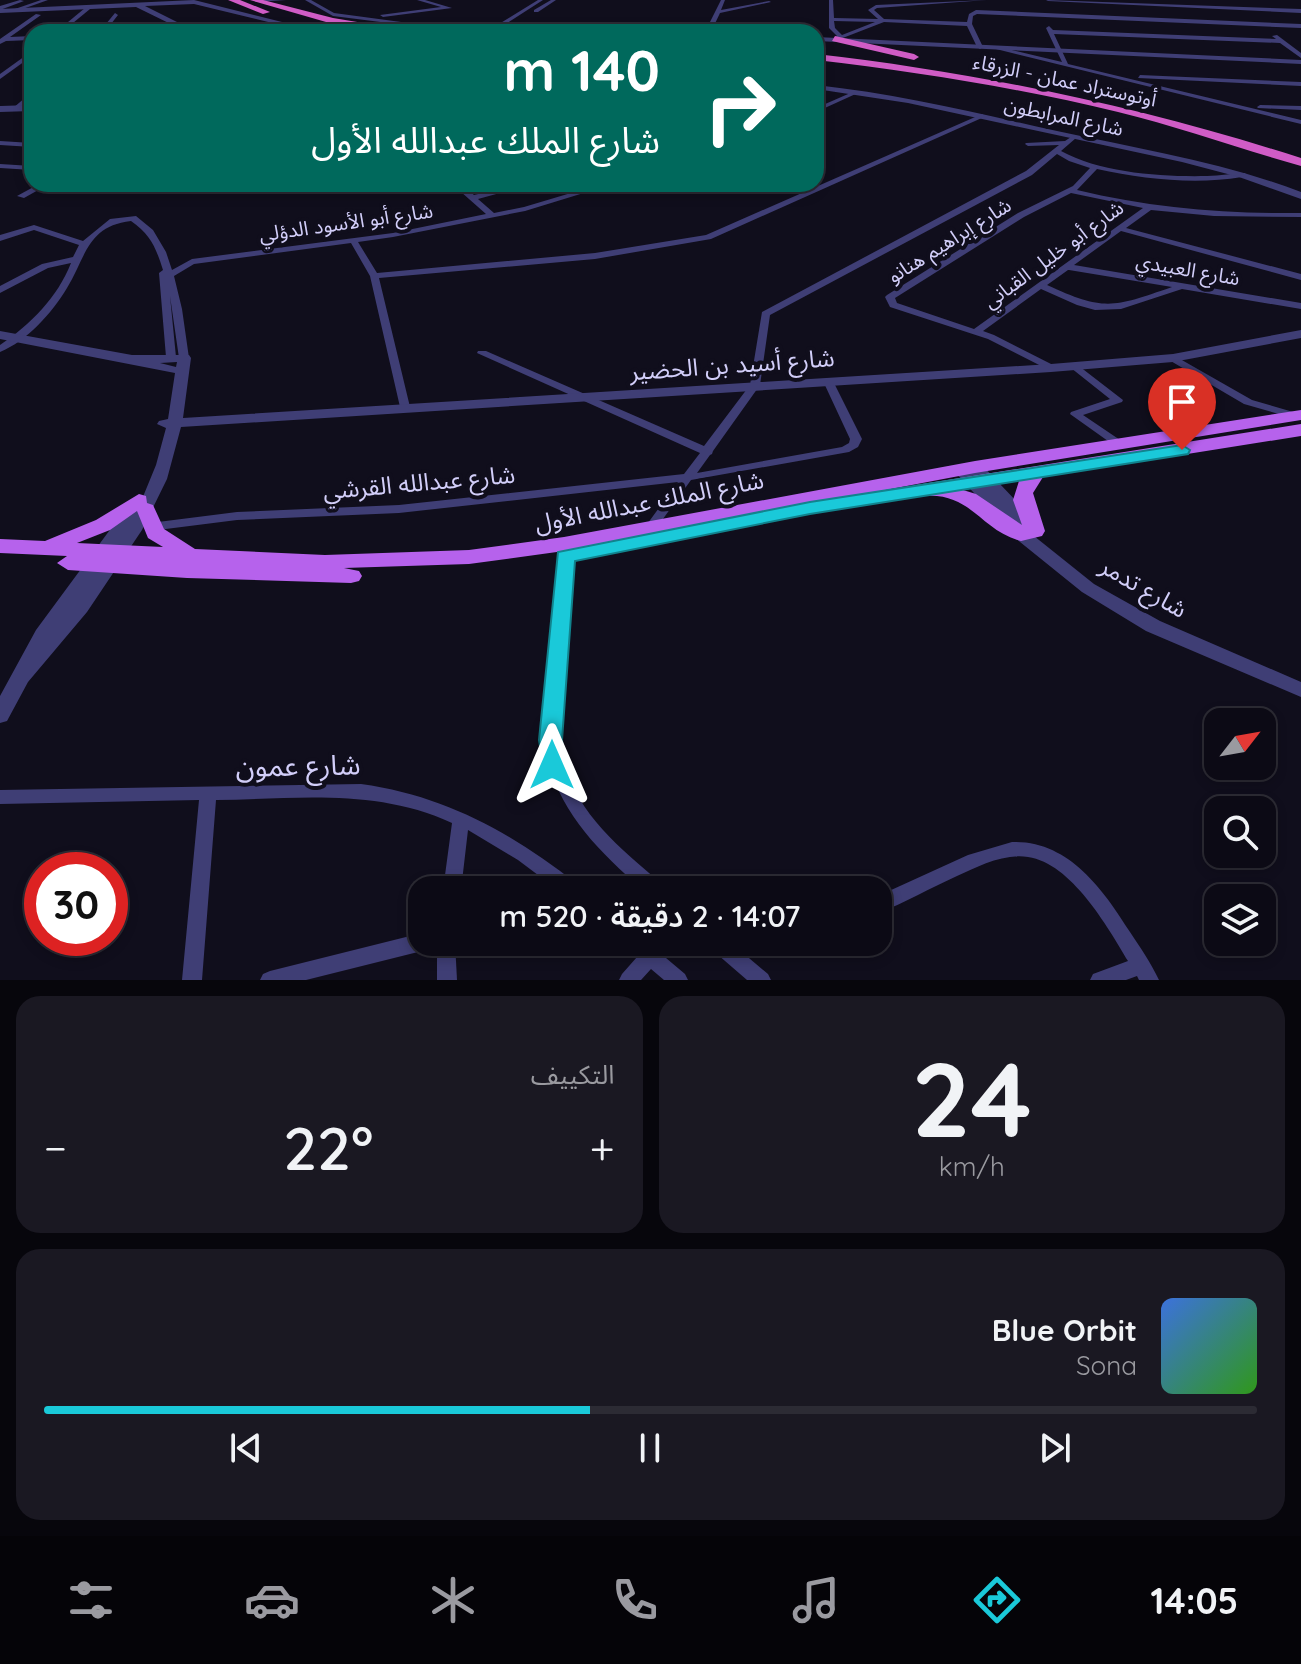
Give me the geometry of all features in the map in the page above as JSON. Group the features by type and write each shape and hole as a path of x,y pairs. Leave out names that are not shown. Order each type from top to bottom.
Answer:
{"highway":[{"path":"232,0 303,24"},
{"path":"255,0 306,24"},
{"path":"299,0 313,24"},
{"path":"837,38 984,74"},
{"name":"أوتوستراد عمان - الزرقاء","path":"824,55 984,74 1156,110 1301,153"},
{"name":"أوتوستراد عمان - الزرقاء","path":"824,55 1000,82 1115,110 1301,162"},
{"path":"878,64 905,71"},
{"path":"966,81 1000,82"}],"main road":[{"name":"شارع الملك عبدالله الأول","path":"0,558 198,556 325,562 421,561 565,550 651,527 974,475 1119,444 1260,422 1300,420"},
{"name":"شارع الملك عبدالله الأول","path":"0,546 42,548 106,558 370,576 468,569 933,489 974,475 1038,471 1300,420"},
{"path":"1032,537 1021,497 1024,486 1038,471"},
{"path":"933,489 969,498 1032,537"},
{"path":"42,548 145,512 161,539 198,556"}],"street":[{"path":"0,9 25,0"},
{"path":"15,10 46,0"},
{"path":"255,0 284,0"},
{"path":"307,0 330,13 414,24"},
{"path":"356,16 449,8 419,0"},
{"path":"711,24 723,0"},
{"path":"831,0 831,19 837,38"},
{"path":"883,21 872,8 985,0"},
{"path":"1048,0 1301,11"},
{"path":"1218,0 1227,6"},
{"path":"0,9 87,9 168,1 204,3 297,24"},
{"path":"509,24 546,1"},
{"path":"499,24 546,1"},
{"path":"511,24 546,1"},
{"path":"716,12 769,2"},
{"path":"138,5 172,24"},
{"path":"69,24 87,9"},
{"path":"980,47 969,24 971,14 976,12 1301,26"},
{"path":"24,24 38,15"},
{"path":"108,24 115,15"},
{"path":"1040,15 1062,51 1066,65"},
{"path":"831,19 969,24"},
{"path":"824,39 837,38 883,21"},
{"path":"2,40 24,24"},
{"path":"1260,24 1301,59"},
{"path":"10,26 20,27"},
{"path":"1051,32 1282,41"},
{"path":"2,40 24,39"},
{"path":"863,43 1301,59"},
{"path":"995,48 1301,122"},
{"path":"0,77 24,59"},
{"path":"1113,76 1301,84"},
{"name":"شارع المرابطون","path":"824,88 982,116 1071,140 1242,175 1301,196"},
{"path":"824,106 857,92"},
{"path":"15,109 24,101"},
{"path":"1234,106 1301,108"},
{"path":"0,109 24,108"},
{"path":"824,186 982,116"},
{"path":"1028,144 1071,140"},
{"path":"651,527 691,477 755,385 763,318 769,311 916,236 970,202 1029,173 1071,140"},
{"path":"0,143 24,144"},
{"path":"1058,152 1093,169 1209,179 1242,175"},
{"path":"0,166 24,168"},
{"name":"شارع إبراهيم هنانو","path":"1051,368 976,332 899,308 890,297 1021,215 1071,191 1086,180 1093,169"},
{"path":"1071,191 1151,206 1240,216 1301,215"},
{"path":"21,196 29,192"},
{"path":"466,192 493,216"},
{"path":"473,198 497,192"},
{"name":"شارع أبو الأسود الدؤلي","path":"228,257 354,242 493,216 580,192"},
{"path":"374,276 595,256 708,237 810,192"},
{"name":"شارع أبو خليل القباني","path":"976,332 1151,206"},
{"path":"0,349 17,338 51,304 84,244 110,222 143,222 173,263 176,362 169,424 145,512 106,558 57,638 23,676 0,715"},
{"path":"0,238 34,227 84,244"},
{"path":"1122,229 1301,277"},
{"path":"354,242 374,276 405,407"},
{"path":"173,263 228,257"},
{"path":"173,263 228,257"},
{"path":"0,290 45,266 77,259"},
{"name":"شارع العبيدي","path":"1069,267 1301,306"},
{"path":"1039,285 1082,306 1107,310 1181,287"},
{"name":"شارع أسيد بن الحضير","path":"169,424 1051,368 1173,358 1301,334"},
{"path":"0,335 132,359 176,362"},
{"path":"482,353 708,452"},
{"path":"1173,358 1248,402 1300,420"},
{"path":"1075,366 1118,400 1075,414 1119,444"},
{"name":"شارع عبدالله القرشي","path":"145,512 263,514 399,509 691,477 852,447 855,437 828,381"},
{"path":"1248,402 1260,414 1260,422"},
{"name":"شارع تدمر","path":"974,475 1032,537 1088,588 1190,643 1231,657 1301,690"},
{"path":"565,550 551,740 552,765 574,809 642,876"},
{"name":"شارع تدمر","path":"1231,657 1248,658 1301,678"},
{"name":"شارع عمون","path":"0,797 384,793 413,799 461,819 512,846 552,876"},
{"path":"192,980 208,794"},
{"path":"454,876 461,819"},
{"path":"892,899 981,859 1026,849 1050,857 1085,883 1145,973 1100,980"},
{"path":"270,980 408,946"},
{"path":"446,956 447,980"},
{"path":"629,980 650,956 678,980"},
{"path":"734,956 761,980"}],"route":[{"path":"552,765 551,740 565,556 810,508 1182,450"}]}
